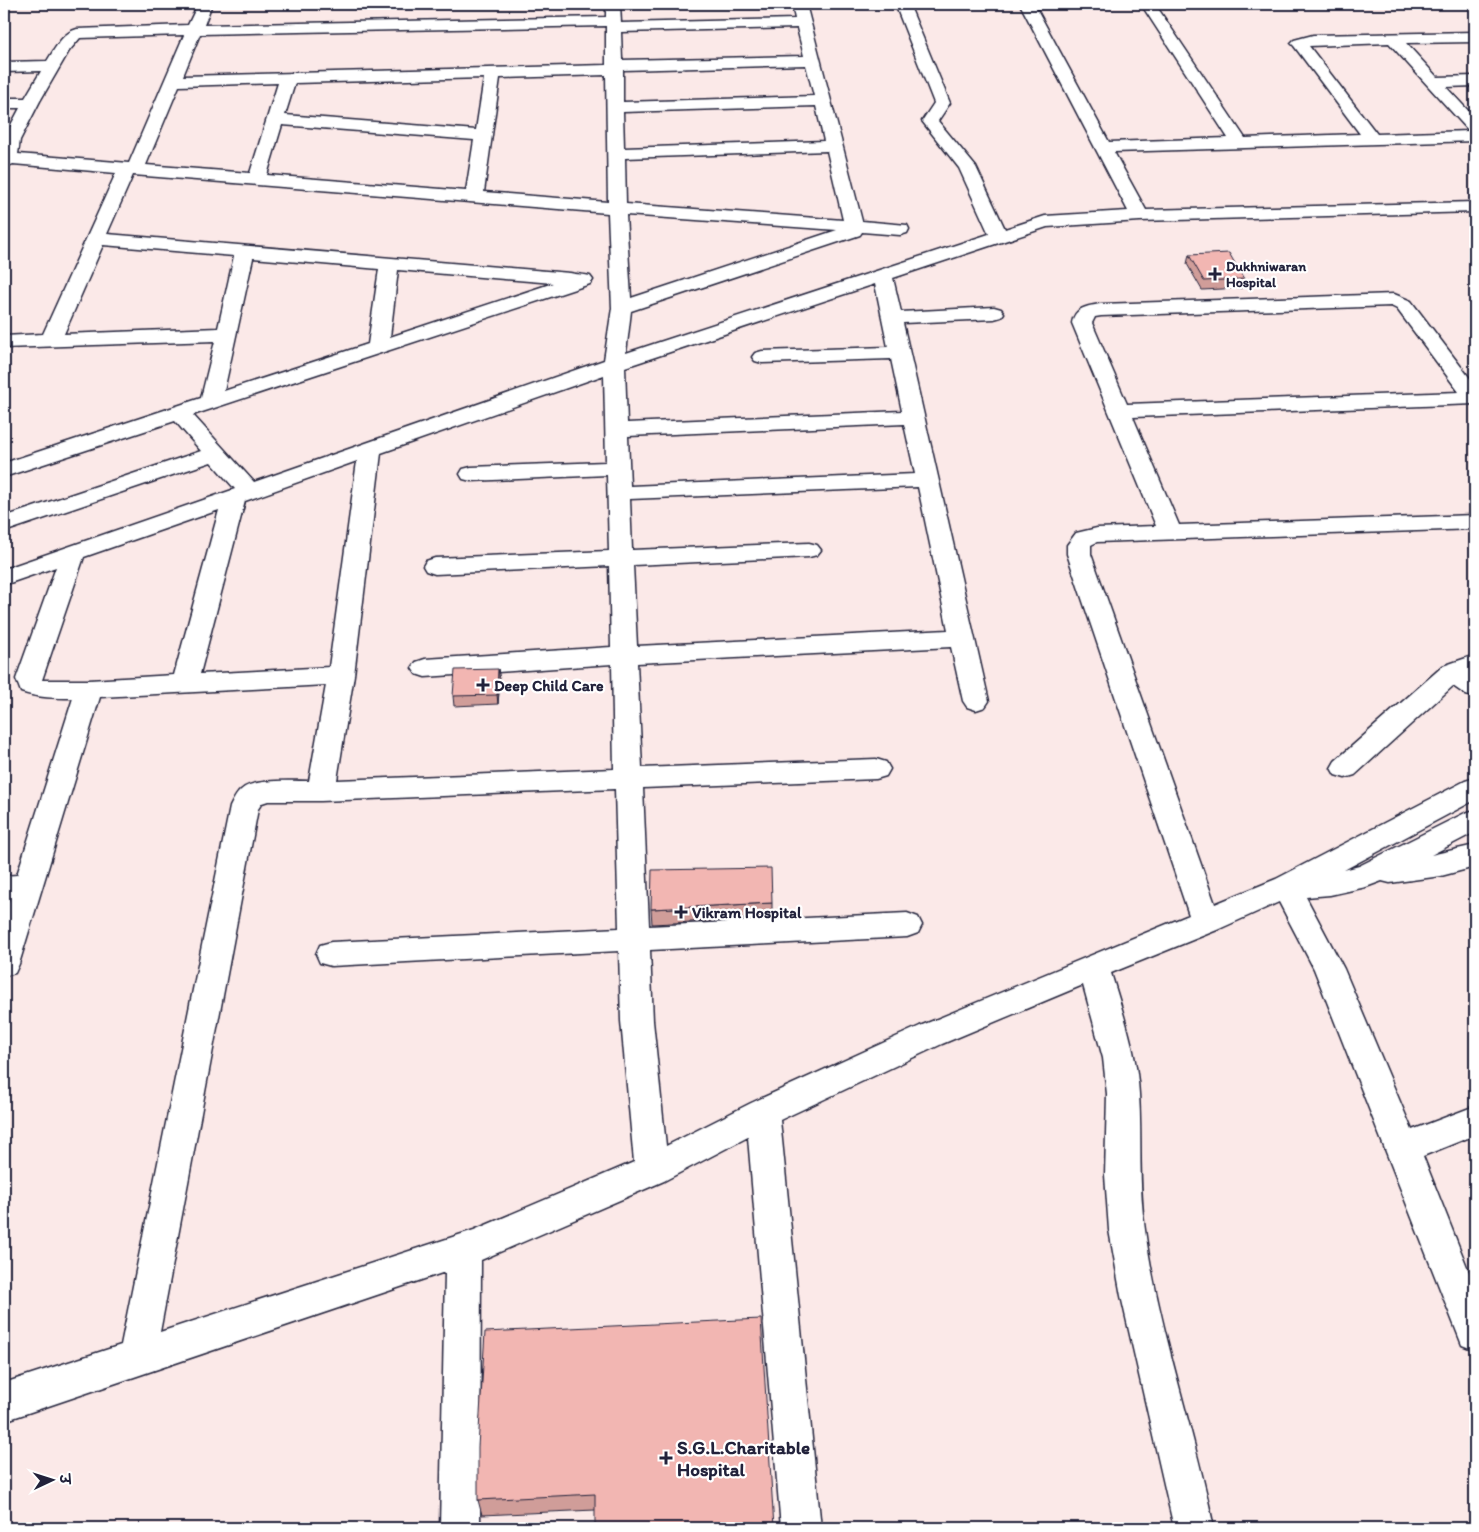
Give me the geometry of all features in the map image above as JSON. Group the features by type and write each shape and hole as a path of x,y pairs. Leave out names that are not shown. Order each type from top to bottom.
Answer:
{"street":[{"path":"51,340 96,238 173,81 205,4 210,4"},
{"path":"518,24 520,4"},
{"path":"799,4 834,146 860,227"},
{"path":"902,4 942,103 930,121 967,167 998,238"},
{"path":"1027,4 1140,216"},
{"path":"1148,4 1240,143"},
{"path":"804,23 613,18 518,24 419,18 194,31 75,34 69,39 32,102 9,146 7,161 131,169 617,209 900,229"},
{"path":"613,18 617,209 622,308 614,364 633,939 637,1021 652,1170"},
{"path":"1372,139 1299,43 1313,40 1475,37"},
{"path":"1394,39 1475,128"},
{"path":"173,81 493,73 813,60"},
{"path":"4,67 52,66"},
{"path":"474,197 493,73"},
{"path":"257,180 288,78"},
{"path":"1434,82 1475,81"},
{"path":"615,107 823,101"},
{"path":"4,103 32,102"},
{"path":"275,119 483,136"},
{"path":"1103,147 1475,136"},
{"path":"616,153 834,146"},
{"path":"4,577 614,364 1045,222 1140,216 1475,207"},
{"path":"622,308 860,227"},
{"path":"96,238 620,283"},
{"path":"211,402 245,251"},
{"path":"378,347 389,263"},
{"path":"883,276 976,700"},
{"path":"4,470 583,280"},
{"path":"1171,533 1121,411 1082,324 1083,317 1089,312 1101,310 1394,300 1404,305 1474,398"},
{"path":"892,318 994,314"},
{"path":"4,342 226,334"},
{"path":"762,357 900,353"},
{"path":"1121,411 1474,398"},
{"path":"178,412 214,454 242,495"},
{"path":"617,430 915,417"},
{"path":"321,791 341,675 370,450"},
{"path":"4,525 214,454"},
{"path":"471,474 618,480 928,480"},
{"path":"185,683 242,495"},
{"path":"1206,922 1079,554 1079,545 1084,538 1097,535 1475,522"},
{"path":"435,566 809,550"},
{"path":"74,552 29,679 30,686 39,689 89,689 341,675"},
{"path":"425,668 624,655 963,638"},
{"path":"1345,768 1464,668 1475,689"},
{"path":"4,964 16,886 89,689"},
{"path":"137,1358 244,807 252,796 267,791 321,791 876,769"},
{"path":"4,1402 480,1244 652,1170 763,1113 931,1036 1286,887 1475,788"},
{"path":"1366,876 1475,820"},
{"path":"1286,887 1330,884 1366,876 1441,865 1475,856"},
{"path":"1286,887 1329,969 1472,1318"},
{"path":"331,954 907,925"},
{"path":"1094,968 1110,1018 1119,1058 1122,1094 1122,1175 1127,1230 1139,1296 1194,1528"},
{"path":"763,1113 802,1528"},
{"path":"1403,1149 1475,1120"},
{"path":"460,1528 463,1249"}],"building":[{"path":"1229,253 1244,279 1204,281 1189,255"},
{"path":"498,669 497,695 453,696 455,670"},
{"path":"771,868 772,903 651,909 652,870"},
{"path":"761,1319 774,1528 595,1528 595,1494 478,1500 478,1447 485,1332"}],"place":[{"name":"Dukhniwaran Hospital","path":"1215,274"},
{"name":"Deep Child Care","path":"483,685"},
{"name":"Vikram Hospital","path":"681,912"},
{"name":"S.G.L.Charitable Hospital","path":"666,1458"}]}
